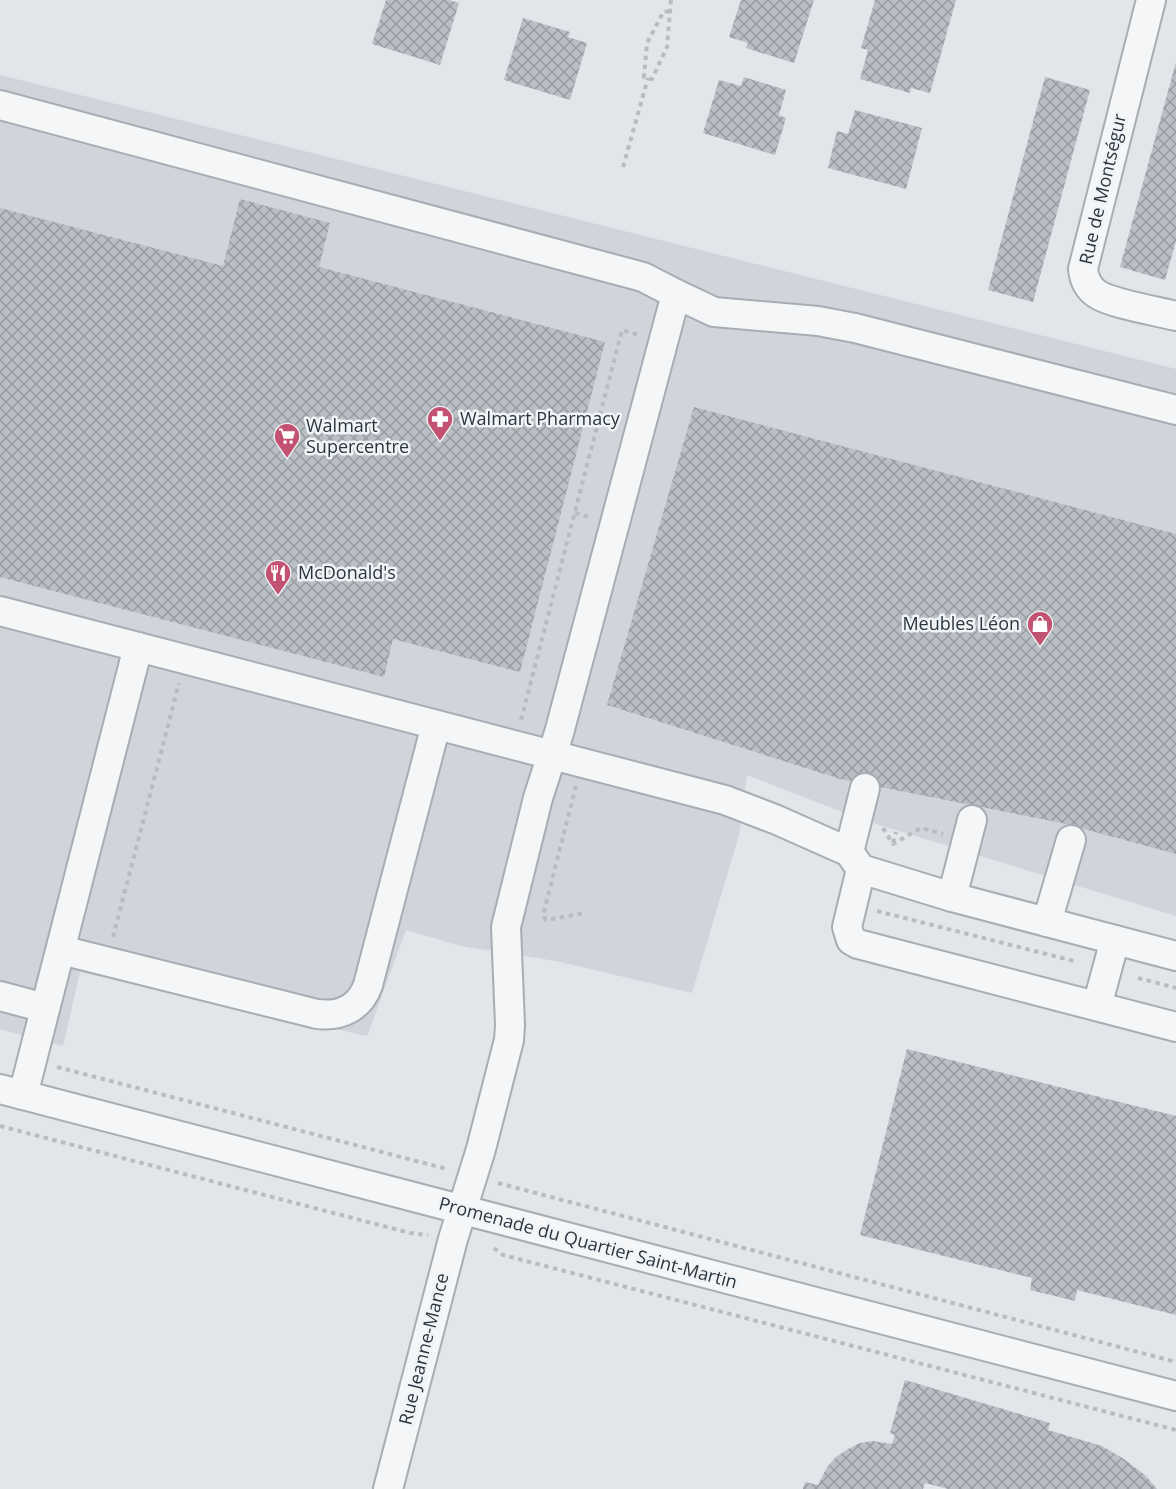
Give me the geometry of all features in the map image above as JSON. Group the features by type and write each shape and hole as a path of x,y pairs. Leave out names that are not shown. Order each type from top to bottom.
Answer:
{"street":[{"name":"Rue de Montségur","path":"1151,0 1083,269 1086,283 1105,298 1176,316"},
{"path":"0,105 643,277 714,312 818,321 855,328 1176,410"},
{"name":"Rue Jeanne-Mance","path":"388,1489 461,1210 481,1149 509,1040 506,927 538,798 553,755 676,294"},
{"path":"0,611 747,808 855,860 951,897 1176,956"},
{"path":"11,1092 45,1008 138,647"},
{"path":"61,950 317,1014 334,1015 347,1010 362,999 369,985 436,725"},
{"path":"865,788 847,927 851,940 858,944 1176,1027"},
{"path":"951,897 972,820"},
{"path":"1047,922 1071,840"},
{"path":"1097,1006 1115,940"},
{"path":"0,996 45,1008"},
{"name":"Promenade du Quartier Saint-Martin","path":"11,1092 1176,1396"}],"path":[{"path":"669,12 664,11 647,43 644,77 652,79 667,47 671,0"},
{"path":"623,167 648,78"},
{"path":"520,724 622,330 643,336"},
{"path":"111,946 181,678"},
{"path":"582,763 543,915 546,920 585,913"},
{"path":"882,827 893,844"},
{"path":"893,844 921,828 927,830"},
{"path":"893,844 896,832"},
{"path":"878,911 1074,962"},
{"path":"1137,978 1176,988"},
{"name":"Promenade du Quartier Saint-Martin","path":"54,1066 440,1167"},
{"name":"Promenade du Quartier Saint-Martin","path":"0,1126 402,1231 430,1235"},
{"name":"Promenade du Quartier Saint-Martin","path":"495,1182 1176,1362"},
{"name":"Promenade du Quartier Saint-Martin","path":"503,1255 1176,1430"}],"shaded area":[{"path":"0,75 1176,369 1176,916 860,819 747,775 739,835 692,993 556,961 461,946 406,930 367,1036 80,972 63,1046 0,1029"}],"building":[{"path":"386,0 449,0 459,3 440,65 372,44"},
{"path":"741,0 814,0 794,63 746,48 748,43 729,37"},
{"path":"875,0 956,0 930,93 911,88 910,93 860,79 868,50 861,48"},
{"path":"523,18 570,32 568,37 587,43 570,100 504,80"},
{"path":"1176,62 1176,241 1165,280 1120,267"},
{"path":"744,77 786,90 779,115 786,118 775,155 703,133 719,80 741,86"},
{"path":"1045,77 1090,90 1033,302 988,290"},
{"path":"855,110 922,128 906,189 828,168 837,131 848,134"},
{"name":"Walmart Supercentre","path":"240,199 330,223 319,267 605,342 520,672 393,639 384,677 0,577 0,208 223,266"},
{"path":"694,407 1176,534 1176,854 1062,823 840,779 607,705"},
{"path":"907,1049 1176,1116 1176,1315 1077,1290 1075,1301 1030,1290 1032,1278 860,1235"},
{"path":"905,1380 1050,1423 1048,1430 1102,1446 1124,1459 1145,1475 1157,1489 948,1489 925,1483 923,1489 803,1489 805,1482 818,1485 827,1467 848,1449 860,1443 873,1441 892,1444 895,1435 890,1433"}],"place":[{"name":"Walmart Pharmacy","path":"440,442"},
{"name":"Walmart Supercentre","path":"287,459"},
{"name":"McDonald's","path":"278,596"},
{"name":"Meubles Léon","path":"1040,647"}]}
